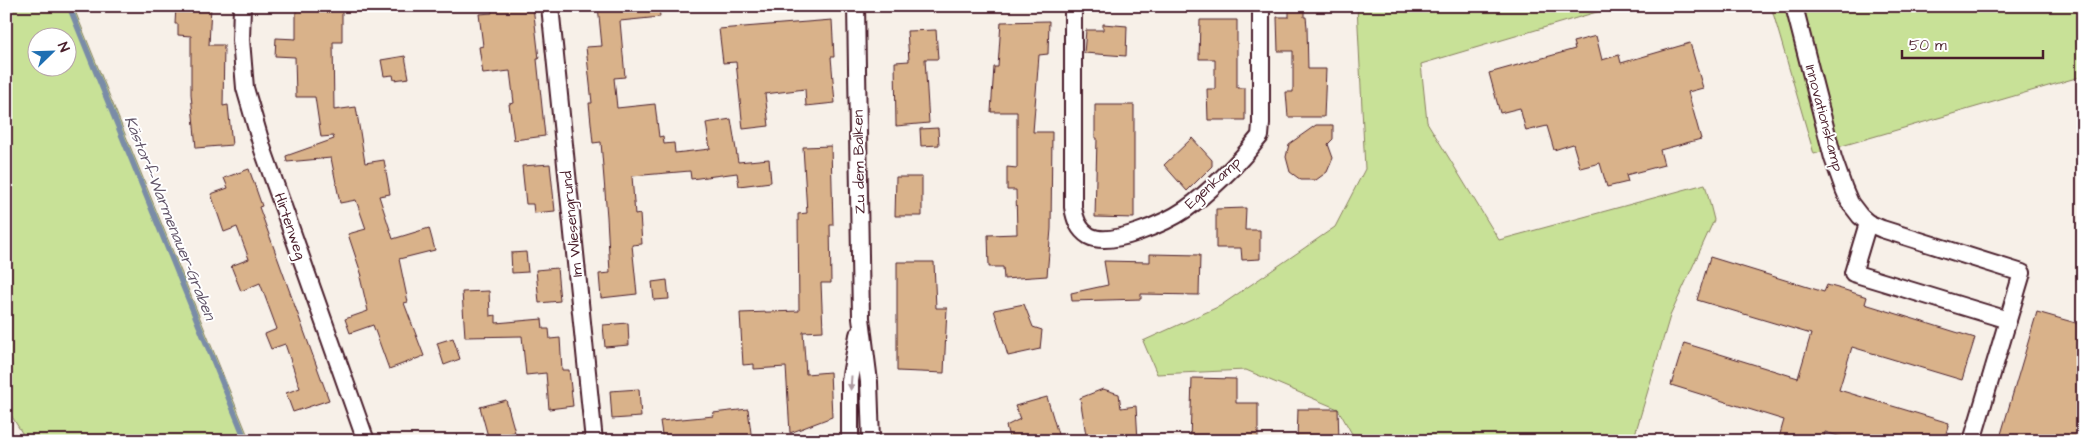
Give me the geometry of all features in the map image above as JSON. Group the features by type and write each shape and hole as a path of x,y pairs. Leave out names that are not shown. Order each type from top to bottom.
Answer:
{"street":[{"name":"Hirtenweg","path":"242,6 241,40 245,88 263,150 366,441"},
{"name":"Im Wiesengrund","path":"550,6 594,441"},
{"name":"Zu dem Balken","path":"856,6 861,318 869,382 871,433"},
{"name":"Egenkamp","path":"1073,6 1073,207 1079,226 1090,236 1098,239 1138,232 1186,209 1256,142 1260,136 1262,124 1261,6"},
{"name":"Innovationskamp","path":"1794,6 1838,174 1850,203 1860,216 1868,223 1882,229 2022,273 1972,441"},
{"path":"1868,223 1853,273 2008,320"},
{"name":"Zu dem Balken","path":"846,439 850,381 861,318"},
{"path":"846,439 871,433"}],"green space":[{"path":"6,6 73,6 250,441 27,441 6,407"},
{"path":"1357,6 1617,6 1421,64 1427,122 1499,240 1705,184 1714,220 1670,316 1633,441 1356,441 1338,409 1246,370 1157,374 1143,341 1220,306 1335,227 1365,169"},
{"path":"1771,6 2083,6 2083,76 1814,154"}],"building":[{"path":"176,6 211,6 209,45 224,45 223,106 228,105 232,145 196,148 191,94 191,36 178,35 178,24 175,24"},
{"path":"296,6 342,7 342,42 333,42 334,110 356,107 365,163 384,160 390,194 379,196 393,239 429,228 435,250 399,259 408,302 404,303 424,356 389,369 373,325 350,333 345,319 368,311 360,277 362,276 348,234 366,229 356,200 340,203 331,158 287,162 286,156 334,139 333,136 321,137 315,97 296,97 295,57 275,56 276,38 296,39"},
{"path":"491,6 533,6 545,136 514,140 509,104 514,103 510,71 483,74 479,47 483,46 479,14 492,13"},
{"path":"598,6 659,6 660,17 620,21 625,77 614,78 617,108 655,104 659,137 663,136 664,144 674,143 675,153 710,149 706,123 731,119 738,162 769,159 771,182 739,186 737,173 691,179 690,171 632,176 635,215 640,214 642,244 632,245 637,294 601,298 599,274 610,273 607,217 601,142 593,143 589,103 592,103 586,47 602,46"},
{"path":"1289,6 1304,6 1304,17 1306,17 1307,27 1308,69 1326,69 1324,117 1288,117 1286,92 1293,92 1293,51 1278,51 1277,17 1289,17"},
{"path":"832,20 834,57 831,57 835,103 806,106 805,89 765,94 769,126 743,129 736,62 723,63 719,29"},
{"path":"1200,20 1237,20 1237,88 1245,88 1245,120 1208,120 1207,89 1215,89 1215,59 1199,59"},
{"path":"1049,21 1048,54 1039,55 1033,132 1052,132 1051,229 1047,276 1004,279 1003,267 989,267 988,235 1017,234 1016,190 1007,190 1007,167 1017,168 1017,112 991,112 994,67 998,67 1001,22"},
{"path":"1103,24 1127,26 1126,56 1084,53 1086,30 1103,30"},
{"path":"936,30 938,59 925,59 929,123 896,126 895,62 909,61 907,31"},
{"path":"1596,36 1602,60 1619,55 1621,63 1690,43 1703,88 1688,92 1701,139 1660,150 1664,165 1626,175 1628,182 1607,187 1600,163 1580,168 1573,144 1554,150 1547,126 1526,131 1520,108 1500,113 1489,73 1575,49 1573,42"},
{"path":"405,56 409,78 394,80 393,75 384,76 381,60"},
{"path":"1095,105 1134,105 1134,218 1095,217 1097,138 1095,138"},
{"path":"1316,125 1333,125 1333,139 1328,144 1333,158 1327,172 1316,180 1301,180 1290,172 1286,157 1289,144"},
{"path":"938,128 939,145 921,146 920,129"},
{"path":"1192,138 1212,160 1212,166 1187,191 1164,165"},
{"path":"831,146 833,225 830,225 831,283 821,283 823,331 803,332 806,374 830,372 832,417 790,433 786,367 754,369 754,364 743,365 740,313 799,311 798,214 807,213 803,147"},
{"path":"550,164 555,211 534,213 533,204 526,204 522,166"},
{"path":"249,169 262,206 259,207 329,400 293,412 286,393 300,388 285,344 271,349 265,334 277,329 260,283 241,291 231,266 249,259 237,227 224,232 211,194 228,188 224,178"},
{"path":"896,177 922,177 922,216 895,216"},
{"path":"1246,208 1245,230 1260,230 1260,259 1242,260 1241,248 1216,248 1216,209"},
{"path":"526,252 528,272 512,273 511,253"},
{"path":"1150,254 1200,255 1199,295 1141,294 1141,299 1072,301 1071,293 1108,285 1104,261 1150,262"},
{"path":"1710,257 1824,292 1827,285 1845,290 1867,297 1865,304 1975,338 1962,380 1852,347 1839,390 1949,423 1944,441 1854,441 1825,432 1823,441 1778,441 1784,420 1671,385 1684,343 1798,378 1811,334 1697,300"},
{"path":"897,262 934,262 936,308 947,308 944,373 897,371"},
{"path":"557,268 560,301 539,303 536,270"},
{"path":"667,280 669,299 654,300 652,282"},
{"path":"489,291 490,316 496,315 496,323 542,319 543,329 549,329 550,339 560,338 562,370 569,370 573,406 549,409 546,373 526,375 522,336 465,337 462,292"},
{"path":"1024,304 1033,327 1042,330 1040,349 1008,356 994,310"},
{"path":"2037,312 2083,325 2083,441 1999,441"},
{"path":"628,323 629,345 605,347 603,325"},
{"path":"453,338 460,359 444,365 437,343"},
{"path":"1192,378 1236,379 1236,403 1258,403 1258,441 1190,441"},
{"path":"639,389 641,417 612,419 610,391"},
{"path":"1103,389 1119,394 1121,408 1136,406 1138,441 1087,441 1080,398"},
{"path":"1047,397 1060,441 1010,441 1006,426 1020,419 1015,406"},
{"path":"506,400 515,432 489,440 480,407"},
{"path":"748,409 752,441 663,441 660,421 714,416 713,413"},
{"path":"1298,409 1338,409 1339,441 1297,441"}],"waterway":[{"name":"Kästorf-Warmenauer-Graben","path":"69,6 246,441"}]}
